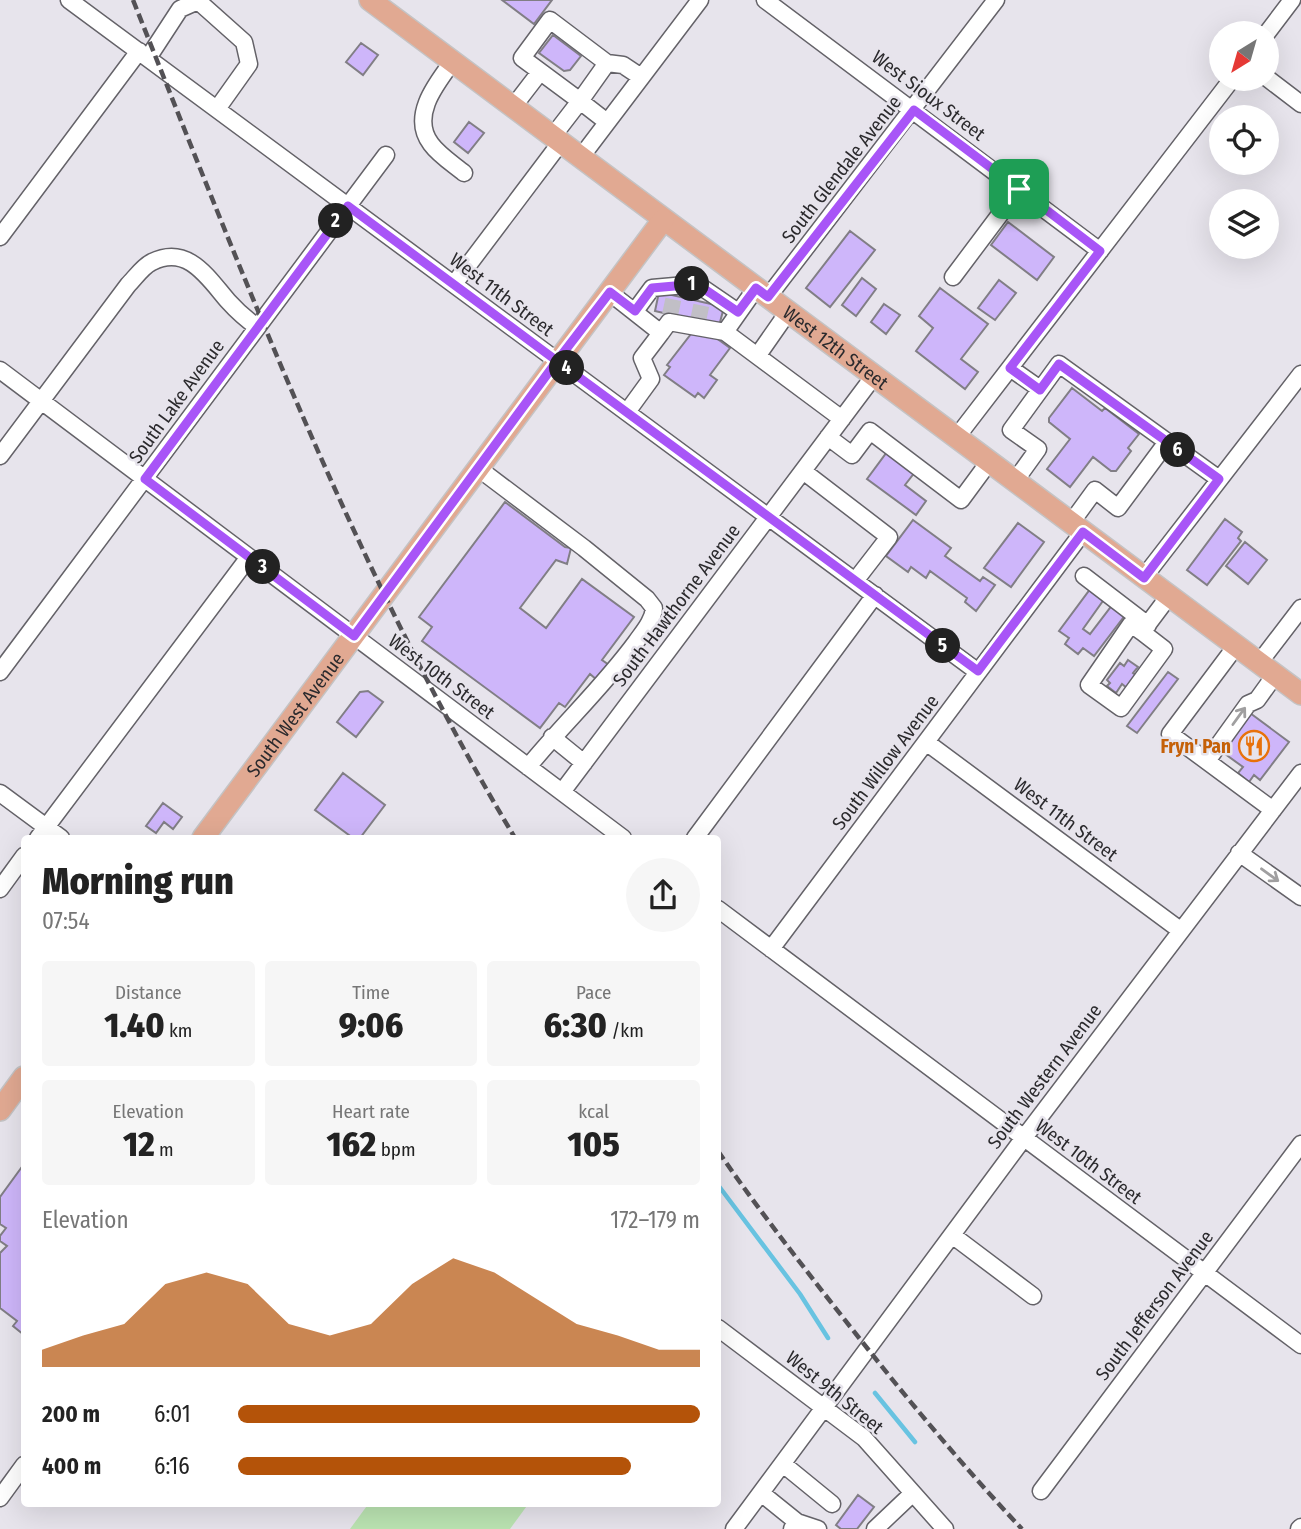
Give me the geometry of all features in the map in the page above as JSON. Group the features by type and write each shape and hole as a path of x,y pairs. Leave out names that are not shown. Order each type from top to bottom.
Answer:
{"main road":[{"name":"West 12th Street","path":"370,0 1301,694"},
{"name":"South West Avenue","path":"205,835 663,220"},
{"path":"0,1110 21,1081"}],"street":[{"name":"West 11th Street","path":"69,0 978,671"},
{"path":"581,157 700,0"},
{"name":"West Sioux Street","path":"765,0 1100,251"},
{"name":"South Glendale Avenue","path":"725,332 738,312 762,292 914,110 996,0"},
{"path":"1276,21 1292,0"},
{"path":"0,237 180,9 198,1 244,42 249,64 217,109"},
{"path":"607,122 522,58 550,20 607,63 623,65 641,77"},
{"path":"453,61 425,103 426,136 433,147 464,173"},
{"path":"454,284 557,139 607,63"},
{"path":"513,107 540,72"},
{"path":"1279,87 1301,104"},
{"path":"956,438 1223,91"},
{"name":"South Lake Avenue","path":"0,672 386,155"},
{"path":"953,277 1019,189"},
{"path":"0,456 128,285 150,262 169,257 188,260 204,272 243,317 257,327"},
{"path":"635,311 652,288 675,291 697,284 704,295 738,312"},
{"path":"610,292 635,311 667,323 698,324 725,332 842,419"},
{"path":"758,355 788,312"},
{"path":"627,412 651,379 642,358 667,323"},
{"path":"1015,481 1038,449 1011,430 1059,364 1219,479"},
{"path":"1010,368 1040,390"},
{"name":"West 10th Street","path":"0,370 619,835"},
{"path":"1144,578 1301,374"},
{"name":"South Hawthorne Avenue","path":"562,792 874,376"},
{"path":"828,437 852,455 870,431 961,500 989,462"},
{"name":"South Willow Avenue","path":"771,950 978,671 1077,527 1095,490 1118,508 1167,442"},
{"path":"478,468 584,548 647,599 654,608 646,626 614,672 528,766"},
{"path":"803,471 889,537 855,581"},
{"path":"0,793 42,833 249,557"},
{"path":"1084,576 1145,629 1164,649 1121,708 1088,685 1130,624 1145,629"},
{"path":"697,835 875,596"},
{"path":"1145,629 1169,596"},
{"path":"1207,761 1248,704 1257,700 1267,669 1301,608"},
{"path":"1236,646 1170,734 1273,810"},
{"path":"552,737 584,762"},
{"name":"West 11th Street","path":"926,741 1180,930"},
{"name":"South Western Avenue","path":"734,1529 1023,1139 1301,773"},
{"path":"1239,853 1301,897"},
{"path":"0,889 21,860"},
{"name":"West 10th Street","path":"721,911 1301,1345"},
{"name":"South Jefferson Avenue","path":"1041,1491 1301,1144"},
{"path":"952,1235 1033,1296"},
{"name":"West 9th Street","path":"721,1330 864,1438 945,1529"},
{"path":"783,1464 832,1504"},
{"path":"0,1498 21,1469"},
{"path":"761,1493 794,1525 818,1529"},
{"path":"875,1529 913,1493"}],"green space":[{"path":"366,1507 526,1507 510,1529 350,1529"}],"building":[{"path":"502,0 552,0 534,24"},
{"path":"553,35 581,56 570,70 564,71 539,53"},
{"path":"361,43 378,55 363,75 346,62"},
{"path":"469,122 484,133 468,153 454,142"},
{"path":"1008,222 1054,257 1037,280 991,245"},
{"path":"850,231 875,250 830,307 806,288"},
{"path":"862,278 876,289 856,316 842,305"},
{"path":"999,280 1016,293 995,320 978,308"},
{"path":"940,288 988,324 961,359 978,372 965,389 916,351 933,328 919,316"},
{"path":"659,292 724,307 719,326 655,311"},
{"path":"884,304 900,315 886,334 871,322"},
{"path":"691,334 712,335 730,348 710,375 717,380 704,398 698,393 695,397 664,375 670,367 667,365"},
{"path":"1072,388 1102,411 1105,408 1139,434 1128,448 1131,451 1116,471 1111,471 1093,457 1070,487 1047,469 1070,439 1049,422 1049,418"},
{"path":"887,452 915,472 905,485 926,501 916,515 867,479"},
{"path":"505,502 565,547 571,548 567,564 556,560 520,608 546,628 582,579 634,617 602,660 609,665 597,680 590,674 565,707 559,703 540,728 422,641 432,627 419,617"},
{"path":"1225,519 1242,532 1238,538 1241,541 1207,585 1187,570"},
{"path":"913,520 951,548 945,556 980,581 983,577 995,585 976,611 965,602 967,598 930,571 926,578 911,567 908,572 886,556"},
{"path":"1018,523 1044,542 1011,587 984,568"},
{"path":"1245,542 1267,560 1248,584 1226,566"},
{"path":"1091,588 1105,598 1083,629 1090,634 1113,604 1126,614 1094,656 1083,648 1078,654 1065,644 1069,638 1059,631"},
{"path":"1128,660 1138,667 1133,673 1137,676 1127,688 1122,684 1116,693 1107,686 1110,683 1107,680 1120,663 1124,666"},
{"path":"1168,672 1178,679 1137,733 1127,726"},
{"path":"368,691 383,702 356,737 337,722 360,692"},
{"path":"1250,713 1289,742 1260,780 1254,775 1249,782 1238,773 1243,767 1221,751"},
{"path":"343,773 385,805 362,835 349,835 315,810"},
{"path":"163,803 182,817 173,829 164,822 156,833 146,826"},
{"path":"21,1168 21,1333 13,1326 17,1321 0,1308 0,1253 7,1246 0,1241 6,1228 0,1224 0,1197"},
{"path":"858,1495 874,1507 857,1529 841,1529 836,1525"}],"waterway":[{"path":"721,1189 800,1294 828,1338"},
{"path":"875,1393 915,1442"}],"tunnel":[{"path":"670,315 674,296"},
{"path":"698,321 702,302"}],"railway":[{"path":"133,0 262,321 355,532 458,738 513,835"},
{"path":"721,1155 772,1226 876,1359 947,1446 1022,1529"}],"place":[{"name":"Fryn' Pan","path":"1254,746"}],"route":[{"path":"1019,189 914,110 768,297 756,288 738,312 697,284 652,288 635,311 610,292 557,361 348,206 145,479 354,636 557,361 978,671 1083,532 1144,578 1219,479 1059,364 1040,390 1010,368 1100,251 1019,189"}]}
